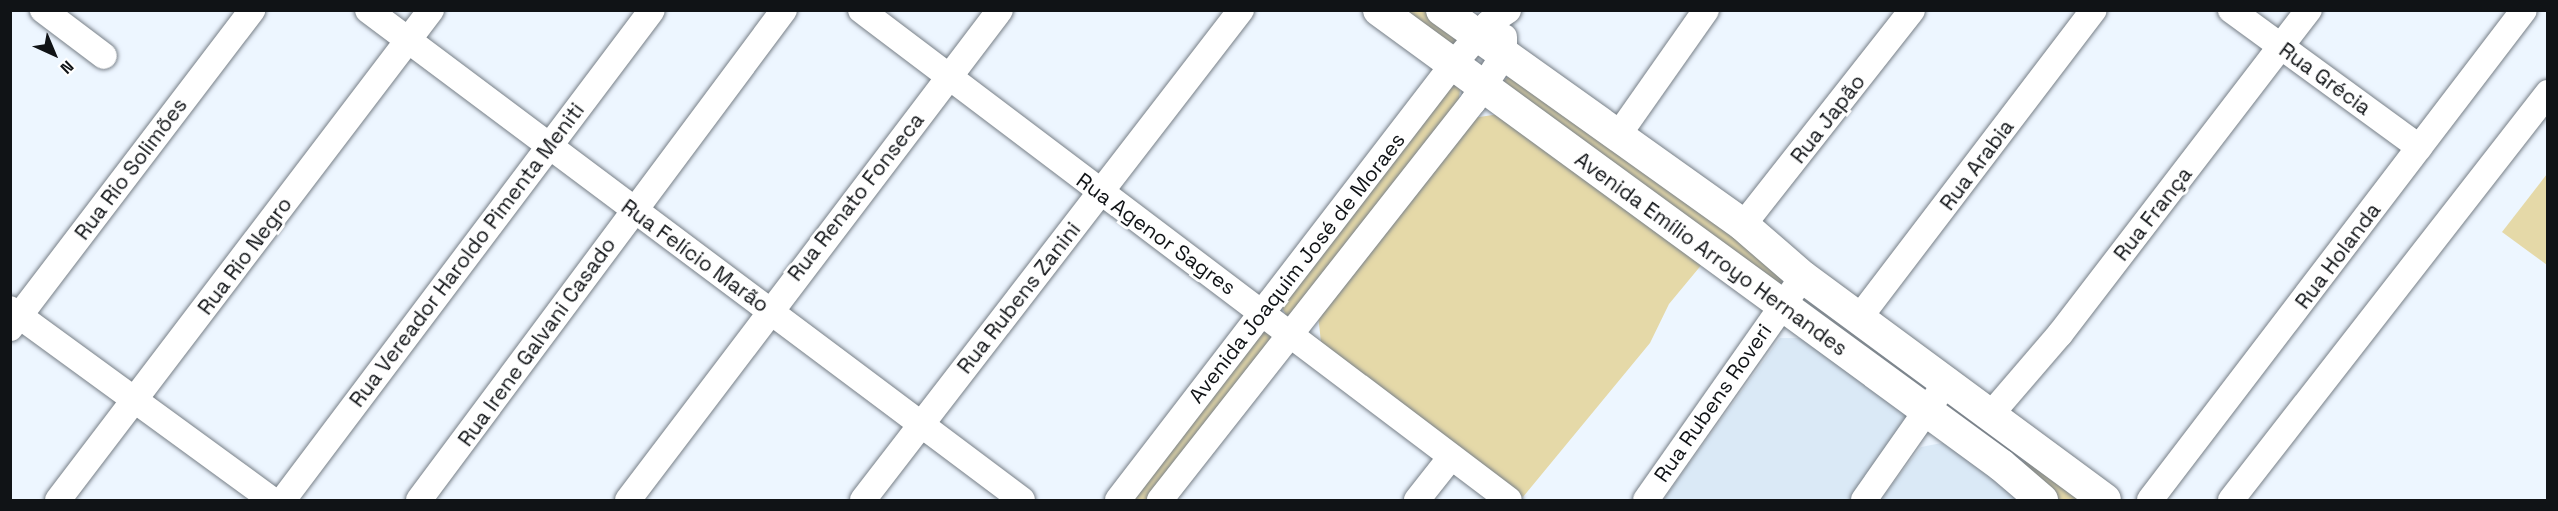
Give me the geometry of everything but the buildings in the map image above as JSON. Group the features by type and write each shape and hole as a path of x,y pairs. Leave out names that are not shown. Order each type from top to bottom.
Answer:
{"main road":[{"name":"Avenida Emílio Arroyo Hernandes","path":"1379,10 1451,67 2001,465 2042,501"},
{"name":"Avenida Emílio Arroyo Hernandes","path":"1442,10 1743,225 1803,277 1948,380 2105,501"},
{"path":"2001,465 2023,436"}],"street":[{"path":"43,10 104,56"},
{"name":"Rua Rio Solimões","path":"14,317 252,10"},
{"name":"Rua Felício Marão","path":"368,10 1022,501"},
{"name":"Rua Rio Negro","path":"58,501 431,10"},
{"name":"Rua Vereador Haroldo Pimenta Meniti","path":"283,501 547,146 652,10"},
{"name":"Rua Irene Galvani Casado","path":"419,501 784,10"},
{"name":"Rua Agenor Sagres","path":"861,10 1099,194 1263,311 1509,501"},
{"name":"Rua Renato Fonseca","path":"628,501 769,310 1000,10"},
{"name":"Rua Rubens Zanini","path":"863,501 1241,10"},
{"path":"1504,55 1509,10"},
{"name":"Avenida Joaquim José de Moraes","path":"1118,501 1451,67 1477,36 1509,10"},
{"path":"1618,134 1706,10"},
{"name":"Rua Japão","path":"1743,225 1911,10"},
{"name":"Rua Arabia","path":"1859,318 2094,10"},
{"name":"Rua Grécia","path":"2231,10 2419,147"},
{"name":"Rua França","path":"1992,413 2060,334 2309,10"},
{"name":"Rua Holanda","path":"2150,501 2524,10"},
{"name":"Avenida Joaquim José de Moraes","path":"1160,501 1482,88 1504,55"},
{"path":"2231,501 2547,93"},
{"name":"Rua Rubens Roveri","path":"1646,501 1780,306 1803,277"},
{"path":"14,317 272,501"},
{"path":"1864,501 1948,380"},
{"path":"1417,501 1451,457"}],"shaded area":[{"path":"1394,11 1434,11 1461,37 1452,47"},
{"path":"1511,74 1788,276 1783,288 1503,82"},
{"path":"1453,84 1460,89 1459,100 1290,316 1286,315 1281,306"},
{"path":"1499,114 1703,263 1669,304 1650,343 1523,497 1321,342 1318,315 1473,118"},
{"path":"2547,174 2547,265 2502,232"},
{"path":"1262,327 1278,333 1151,500 1129,500"},
{"path":"1780,338 1806,338 1903,406 1910,431 1858,500 1663,500"},
{"path":"1952,441 2021,493 2016,500 1880,500 1921,447"},
{"path":"2027,458 2096,500 2061,500 2027,476 2022,467"}]}
